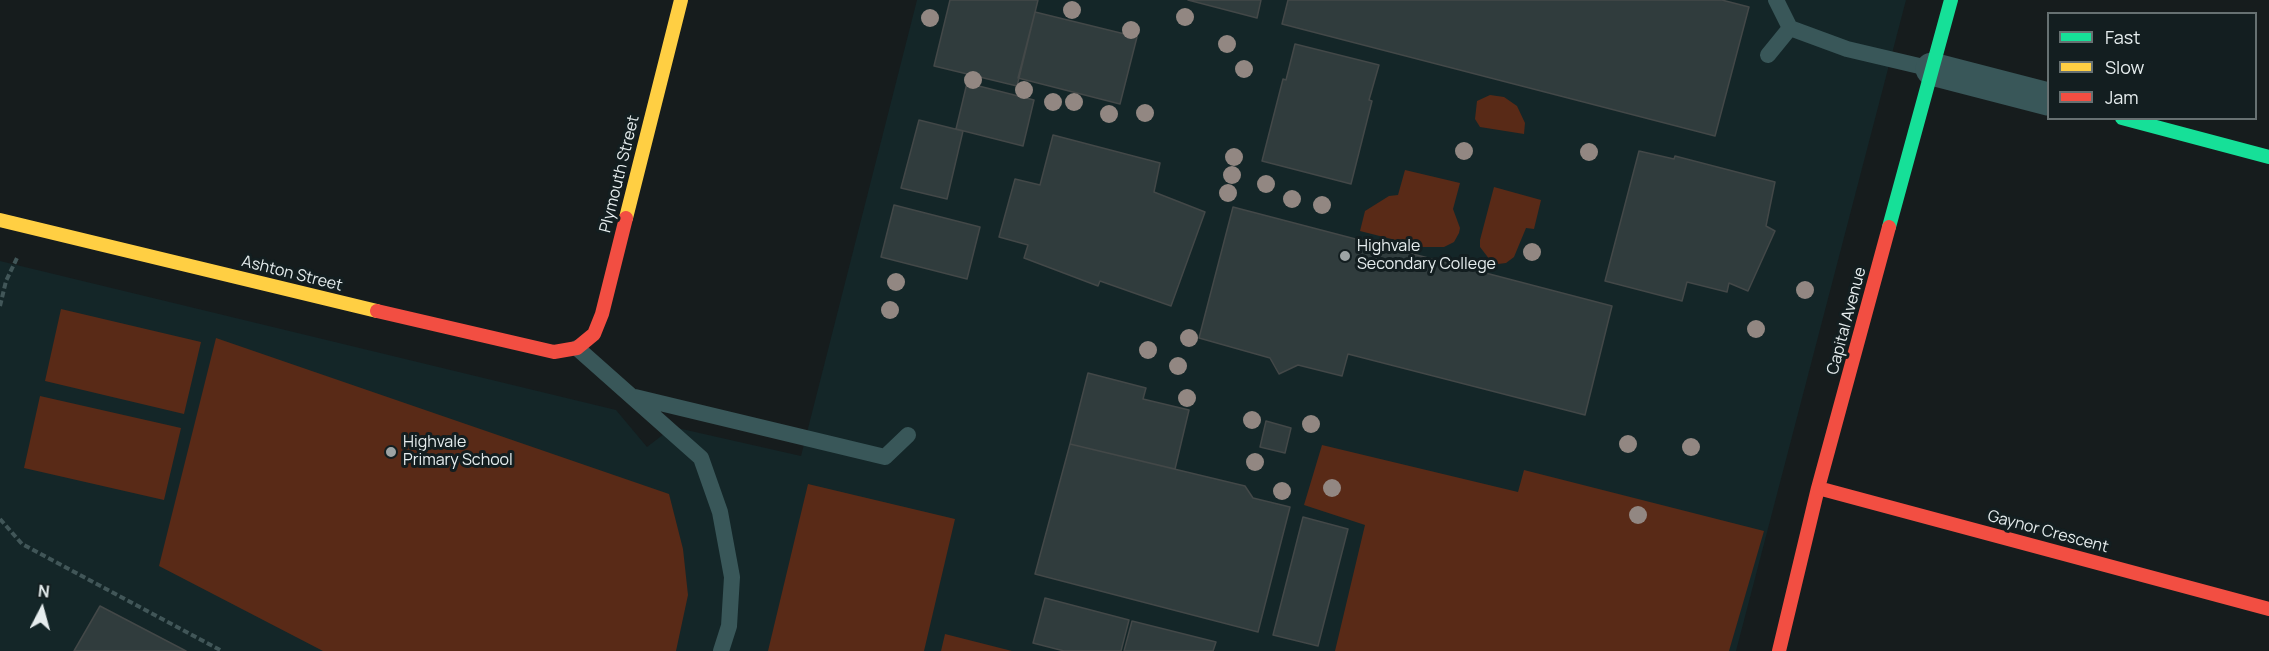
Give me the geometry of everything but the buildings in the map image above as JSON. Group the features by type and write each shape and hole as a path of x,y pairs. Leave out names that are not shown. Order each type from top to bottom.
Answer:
{"street":[{"name":"Plymouth Street","path":"577,348 594,334 602,314 681,0"},
{"name":"Capital Avenue","path":"1779,651 1818,488 1951,0"},
{"path":"1932,69 2047,98"},
{"path":"2130,120 2269,157"},
{"name":"Ashton Street","path":"0,220 528,347 554,352 577,348"},
{"name":"Gaynor Crescent","path":"1818,488 2269,609"}],"lane":[{"path":"1776,0 1790,28 1847,49 1932,69"},
{"path":"1768,55 1790,28"},
{"path":"577,348 701,458 720,512 732,577 729,626 721,651"},
{"path":"631,396 885,458 908,435"}],"path":[{"path":"0,306 6,281 31,228"},
{"path":"0,519 22,544 222,651"}],"shaded area":[{"name":"Highvale Secondary College","path":"917,0 1906,0 1736,651 0,651 0,261 616,410 647,447 673,427 801,456"},
{"path":"1490,95 1504,97 1517,106 1525,123 1524,134 1480,127 1475,119 1477,101"},
{"path":"1405,170 1460,183 1453,209 1460,228 1454,242 1444,247 1423,247 1360,231 1365,211 1389,196 1398,195"},
{"path":"1494,187 1541,200 1534,229 1526,228 1514,257 1506,263 1498,264 1490,260 1480,247"},
{"path":"61,309 201,342 184,414 45,381"},
{"path":"216,338 669,494 683,549 688,595 676,651 323,651 159,566"},
{"path":"40,396 181,428 164,500 24,468"},
{"path":"1322,445 1518,492 1524,470 1764,531 1729,651 1335,651 1365,525 1304,505"},
{"path":"808,484 955,519 924,651 768,651"},
{"path":"945,634 1012,651 941,651"}],"traffic: fast":[{"path":"1889,227 1951,0"},
{"path":"2130,120 2269,157"}],"traffic: slow":[{"path":"626,218 681,0"},
{"path":"0,220 377,311"}],"traffic: jam":[{"path":"377,311 554,352 577,348 594,334 602,314 626,218"},
{"path":"1779,651 1818,488 1889,227"},
{"path":"1818,488 2269,609"}],"place":[{"name":"Highvale Secondary College","path":"1345,256"},
{"name":"Highvale Primary School","path":"391,452"}]}
